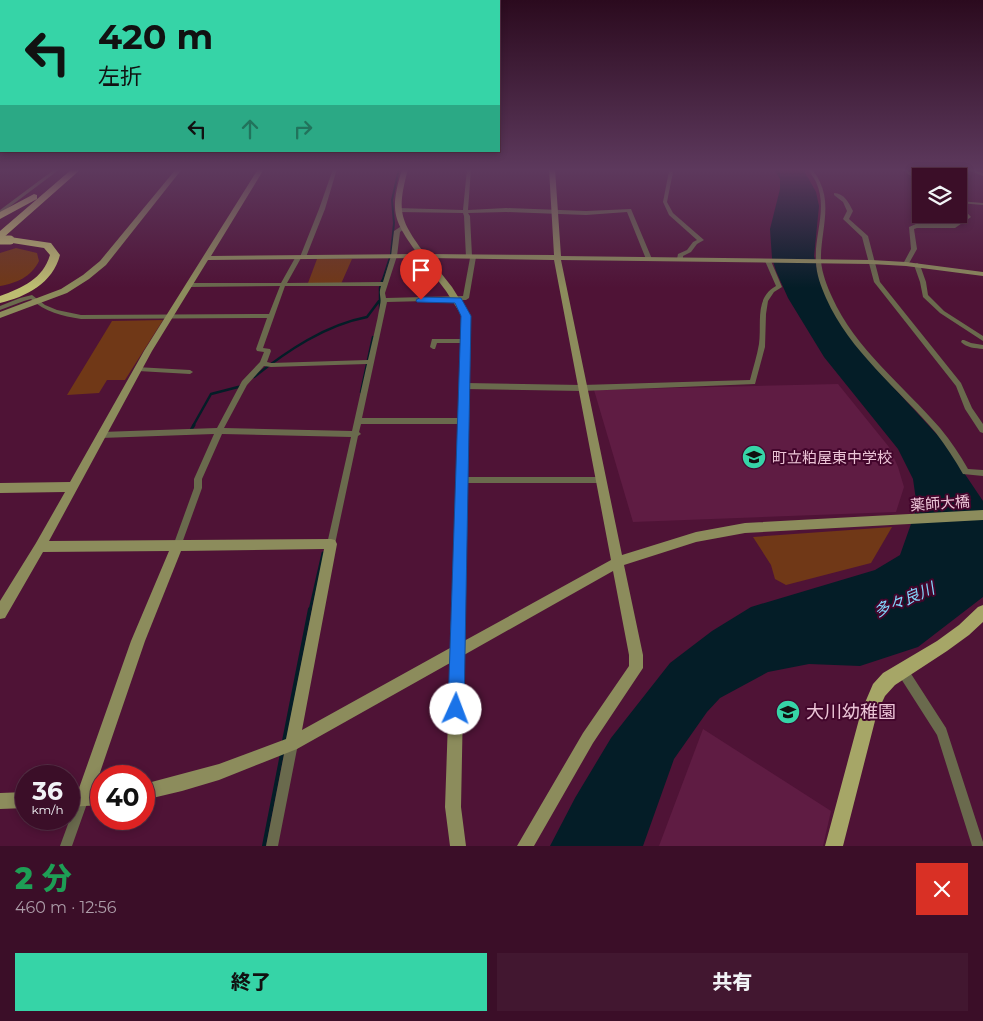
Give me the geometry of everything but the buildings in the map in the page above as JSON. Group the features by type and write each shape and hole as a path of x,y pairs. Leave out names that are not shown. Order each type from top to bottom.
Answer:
{"highway":[{"path":"0,216 13,208"},
{"path":"0,226 21,208"},
{"path":"3,241 34,208"},
{"path":"0,295 30,282 47,266 48,260 47,254 42,249 3,241"},
{"path":"0,300 32,285 52,267 55,260 55,255 47,245 3,241"}],"main road":[{"path":"834,846 869,712 879,690 889,679 964,630 983,612"}],"street":[{"path":"0,315 64,291 86,278 103,263 147,208"},
{"path":"0,613 40,547 138,369 237,208"},
{"path":"80,788 177,546 198,488 198,479 219,430 244,383 263,363 268,351 259,349 271,316 283,285 301,258 322,208"},
{"path":"384,300 458,300 466,298 471,257 465,208"},
{"path":"525,846 588,738 636,668 636,655 557,258 554,208"},
{"path":"668,208 671,214 701,240 695,243 694,248 687,254 680,255 680,259"},
{"path":"825,208 818,246 819,261 821,275 832,301 862,347 877,366 934,425 966,472 983,473"},
{"path":"849,208 850,211 846,219 865,236 877,282 959,385 969,408 982,426"},
{"path":"458,846 453,807 466,316 458,300 403,226 398,210 465,212 506,210 586,213 629,210 649,259"},
{"path":"906,264 914,249 911,228 916,226 955,226 959,223"},
{"path":"272,846 331,544 360,421 384,300 382,293 394,256 397,231 403,226"},
{"path":"207,258 425,256 871,262 917,265 983,274"},
{"path":"465,386 582,388 753,382 764,334 763,315 766,297 770,291 779,287 768,261"},
{"path":"917,265 923,282 924,296 983,345"},
{"path":"189,285 385,284"},
{"path":"0,308 32,297 45,309 58,314 81,317 271,316"},
{"path":"433,347 434,341 466,341"},
{"path":"964,342 968,345 983,345"},
{"path":"263,363 270,365 371,362"},
{"path":"138,369 190,372"},
{"path":"360,421 464,422"},
{"path":"101,435 219,430 357,434"},
{"path":"463,480 601,480"},
{"path":"0,488 72,487"},
{"name":"薬師大橋","path":"155,789 208,776 260,758 292,744 618,562 671,543 724,531 983,515"},
{"path":"40,547 331,544"},
{"path":"902,670 942,732 978,846"},
{"path":"0,801 15,800"},
{"path":"66,846 69,830"}],"shaded area":[{"path":"16,248 37,253 39,261 28,275 12,283 0,286 0,253"},
{"path":"317,259 352,259 341,284 308,283"},
{"path":"163,320 125,380 107,380 99,393 67,395 112,321"},
{"name":"町立粕屋東中学校","path":"838,384 889,447 904,487 896,512 633,522 594,390"},
{"path":"892,527 871,563 786,585 775,579 771,565 753,537"},
{"path":"703,729 831,811 823,846 659,846"}],"water":[{"name":"多々良川","path":"775,208 819,208 814,256 821,284 872,364 942,440 983,501 983,597 918,647 860,666 809,664 768,672 720,698 707,712 674,759 643,846 550,846 575,798 611,738 670,663 712,631 751,607 875,570 900,555 917,507 913,479 898,449 824,357 788,298 772,258 770,229"}],"waterway":[{"path":"382,282 391,254 394,223 393,208"},
{"path":"380,309 382,281"},
{"path":"254,377 307,340 336,326 367,317 379,301"},
{"path":"361,392 373,337"},
{"path":"193,426 211,394 242,386"},
{"path":"191,430 194,425"},
{"path":"310,610 323,553"},
{"path":"284,741 310,609"},
{"path":"264,846 282,754"}],"place":[{"name":"町立粕屋東中学校","path":"754,457"},
{"name":"大川幼稚園","path":"788,712"}],"route":[{"path":"421,300 458,300 466,316 456,709"}]}
